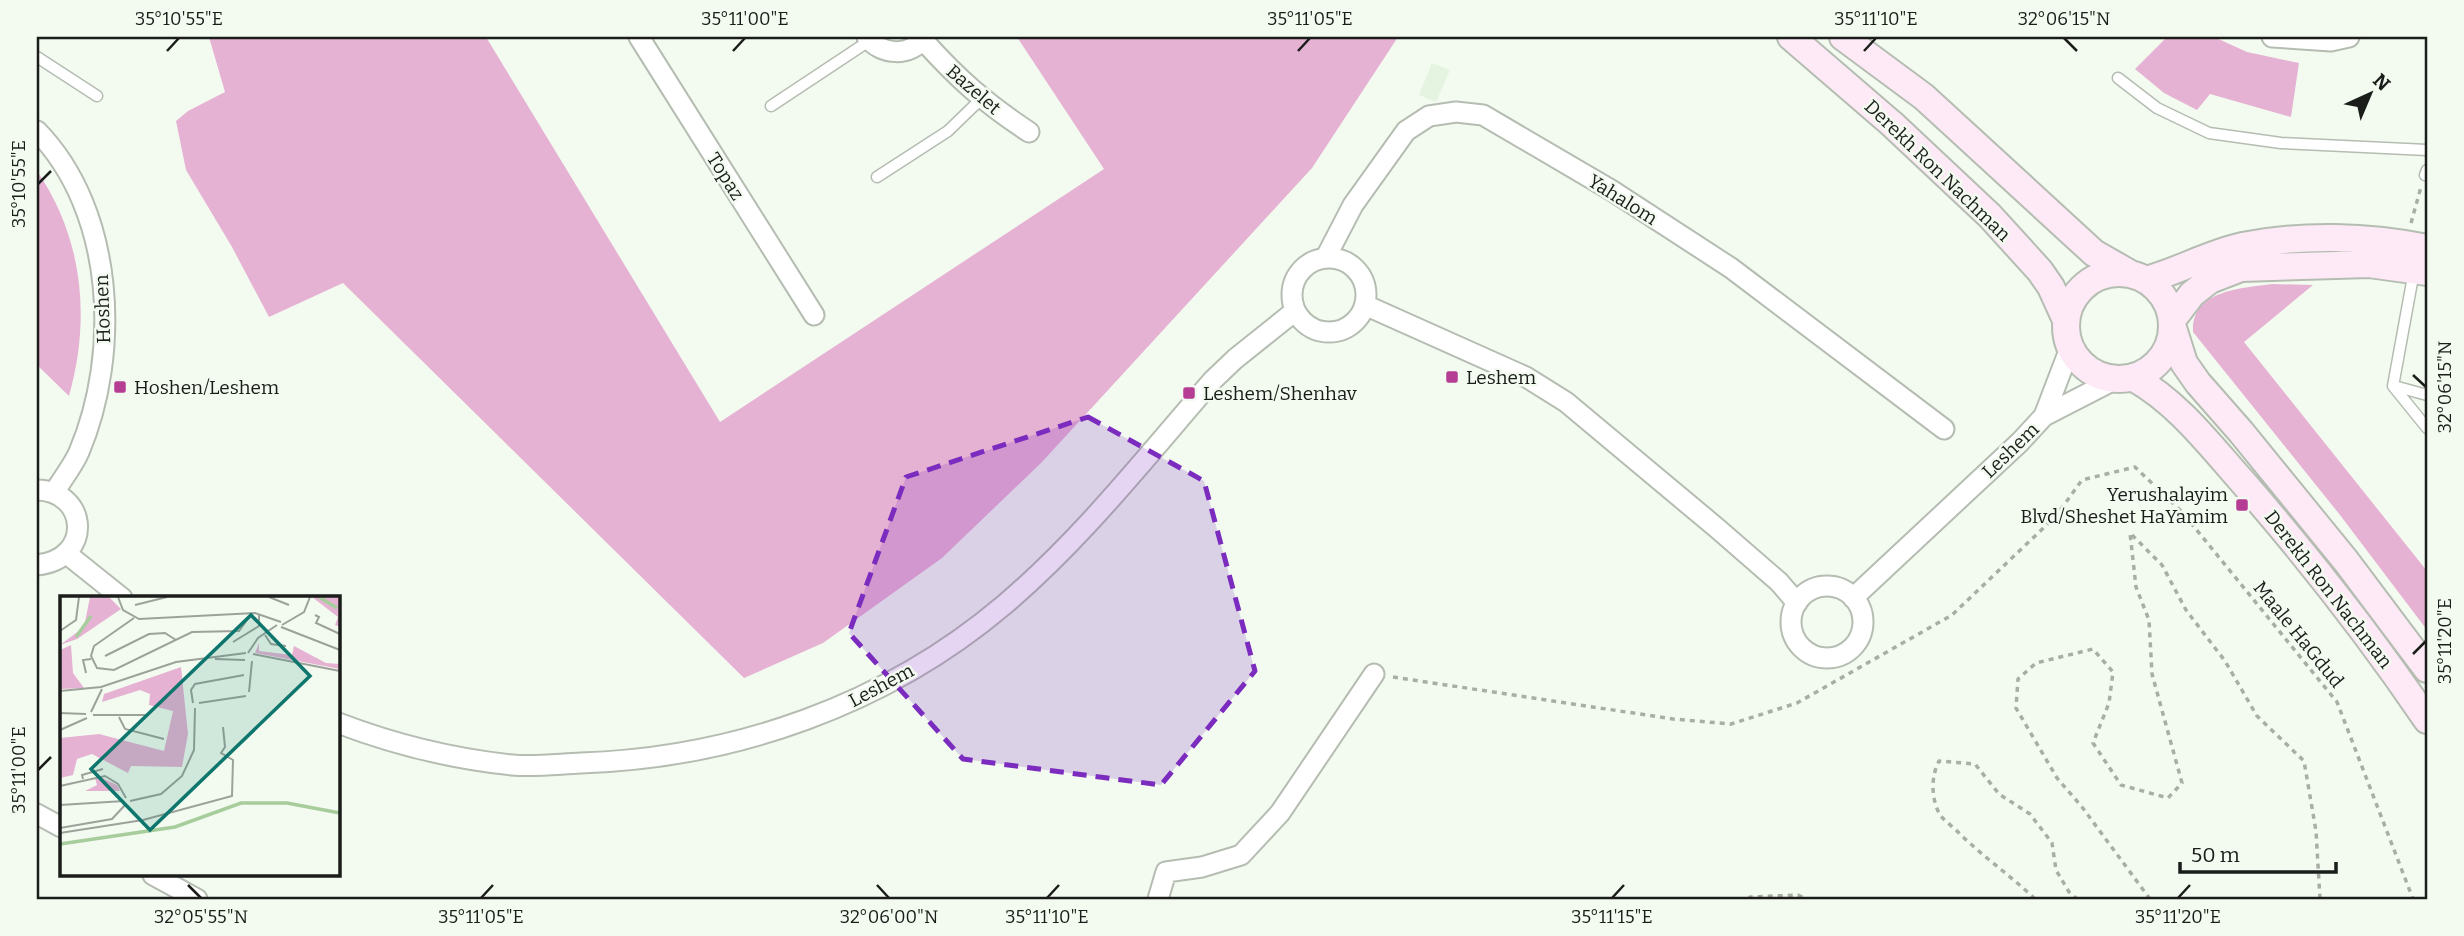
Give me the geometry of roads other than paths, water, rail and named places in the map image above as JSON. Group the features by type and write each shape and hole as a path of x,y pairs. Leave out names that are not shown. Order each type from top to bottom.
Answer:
{"main road":[{"name":"Derekh Ron Nachman","path":"1791,37 1892,124 1990,216 2040,271 2051,287 2066,320"},
{"name":"Derekh Ron Nachman","path":"1843,37 1924,97 2094,253 2137,276"},
{"path":"2337,238 2423,263 2241,268 2210,280 2192,294 2173,324 2167,351 2151,370 2124,379 2088,370 2070,348 2067,337 2066,320 2070,304 2079,290 2095,278 2111,273 2137,276 2243,246 2337,238"},
{"path":"2137,276 2161,292 2170,307 2173,324"},
{"name":"Derekh Ron Nachman","path":"2173,324 2184,363 2198,383 2346,561 2427,669"},
{"name":"Derekh Ron Nachman","path":"2124,379 2155,390 2178,409 2279,524 2377,646 2427,720"}],"street":[{"name":"Topaz","path":"639,37 814,315"},
{"path":"2272,37 2331,41 2349,37"},
{"path":"868,39 882,49 898,52 911,49 924,38"},
{"name":"Bazelet","path":"924,38 959,80 981,99 1029,132"},
{"name":"Yahalom","path":"1326,257 1353,205 1405,131 1429,116 1456,111 1483,115 1611,190 1731,268 1944,429"},
{"name":"Hoshen","path":"37,131 58,156 80,200 101,260 105,301 103,354 93,412 78,454 45,491"},
{"path":"1326,257 1336,258 1353,266 1363,280 1367,293 1365,305 1360,316 1350,326 1331,333 1314,330 1300,320 1295,311 1291,292 1294,280 1300,270 1313,261 1326,257"},
{"path":"1365,305 1526,377 1566,402 1779,582 1797,603"},
{"name":"Leshem","path":"340,724 422,750 512,765 552,766 607,764 674,756 760,735 824,714 909,672 965,636 1005,605 1085,525 1213,380 1295,311"},
{"name":"Leshem","path":"1853,598 2020,442 2045,413 2070,348"},
{"name":"Leshem","path":"2045,413 2124,379"},
{"path":"37,565 55,563 67,554 75,542 78,527 73,509 62,497 45,491"},
{"path":"67,554 120,596"},
{"path":"1821,587 1835,587 1853,598 1863,616 1858,641 1849,652 1836,657 1821,658 1804,650 1797,643 1792,630 1791,619 1797,603 1807,593 1821,587"},
{"path":"1158,899 1166,872 1202,867 1241,855 1280,813 1374,674"},
{"path":"37,814 60,826"},
{"path":"155,876 197,899"}],"lane":[{"path":"771,106 868,39"},
{"path":"37,57 97,96"},
{"path":"2118,78 2157,108 2209,133 2281,144 2427,150"},
{"path":"877,177 948,131 981,99"},
{"path":"2393,386 2423,263"},
{"path":"2393,386 2427,395"},
{"path":"2393,386 2427,428"}],"place":[{"name":"Leshem","path":"1452,377"},
{"name":"Hoshen/Leshem","path":"120,387"},
{"name":"Leshem/Shenhav","path":"1189,393"},
{"name":"Yerushalayim Blvd/Sheshet HaYamim","path":"2242,505"}]}
